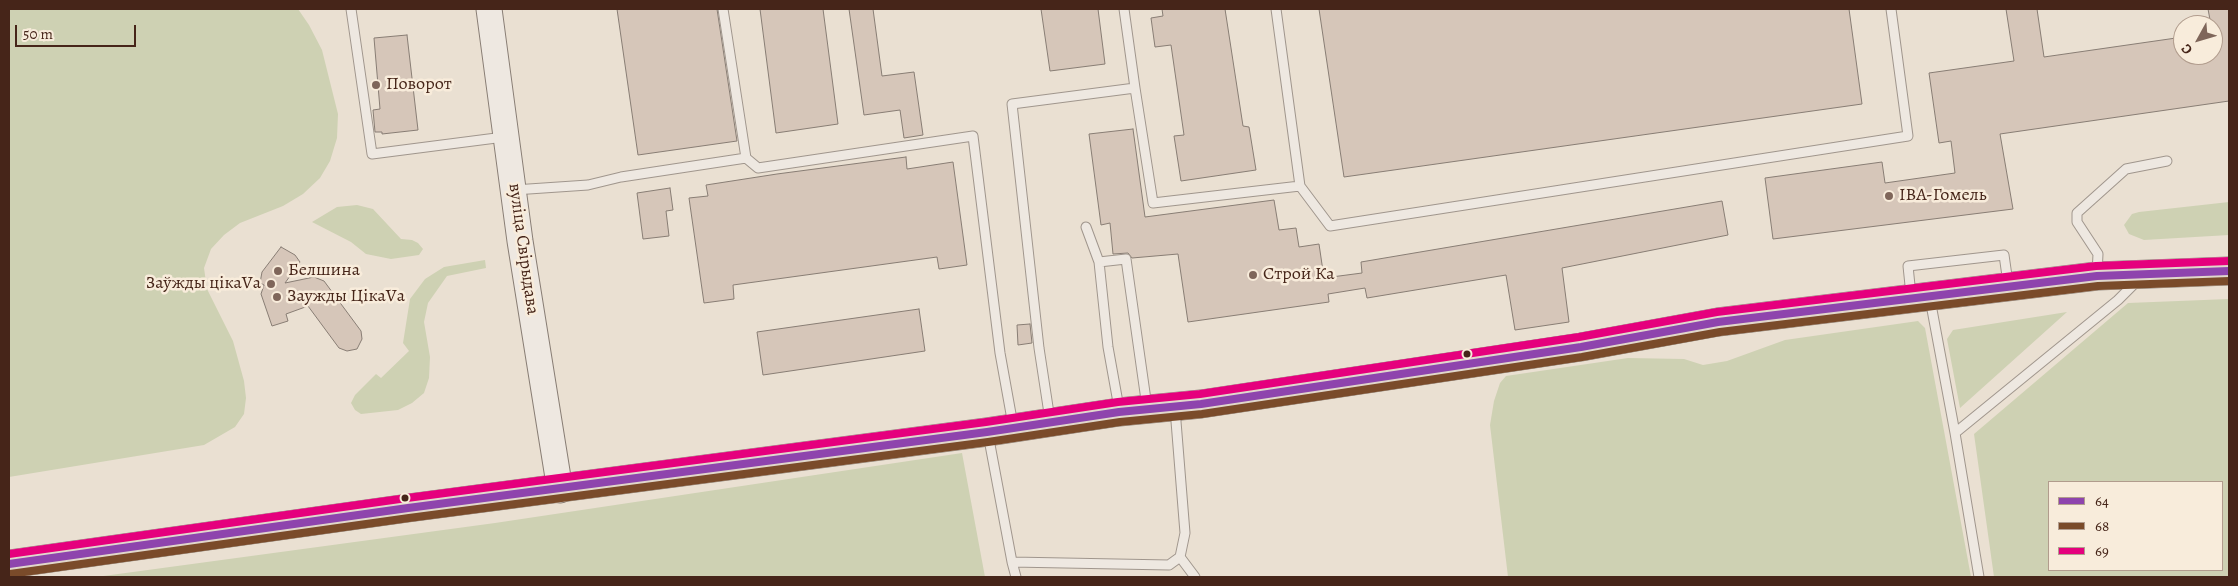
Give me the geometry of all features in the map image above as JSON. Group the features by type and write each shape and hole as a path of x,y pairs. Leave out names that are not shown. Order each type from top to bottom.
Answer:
{"main road":[{"name":"вуліца Свірыдава","path":"489,9 520,241 560,490"},
{"path":"9,564 408,508 560,490 1000,430 1119,412 1201,404 1581,347 1718,322 2097,276 2229,270"}],"lane":[{"path":"351,9 372,154 507,136"},
{"path":"723,9 746,158 758,168 974,136 1000,353 1000,430 1012,562 1016,577"},
{"path":"1124,9 1153,204 1300,186"},
{"path":"1276,9 1300,186 1330,226 1908,136 1891,9"},
{"path":"1051,422 1039,348 1012,104 1135,88"},
{"path":"514,190 588,185 620,177 746,158"},
{"path":"2097,276 2098,254 2077,222 2077,213 2126,169 2167,161"},
{"path":"1086,227 1099,262 1108,346 1119,412"},
{"path":"1979,577 1955,433 1920,298 1908,266 2004,255 2009,286"},
{"path":"1099,262 1126,259 1147,409"},
{"path":"1955,433 2118,300 2144,273"},
{"path":"1012,562 1169,565 1180,557 1185,533 1175,406"},
{"path":"1180,557 1195,577"}],"green space":[{"path":"9,9 298,9 322,50 338,114 337,138 330,161 320,178 303,194 283,206 240,223 224,235 211,249 204,268 207,289 233,341 244,381 246,398 244,414 235,427 204,445 9,477"},
{"path":"2229,202 2229,235 2144,240 2129,234 2124,225 2132,214 2139,212"},
{"path":"357,205 373,209 401,239 412,240 418,243 423,249 419,255 391,259 366,254 351,242 312,222 337,207"},
{"path":"485,260 486,268 447,276 428,303 424,322 430,357 429,378 424,393 412,403 398,410 361,414 355,410 351,403 355,395 376,374 381,378 409,351 403,343 410,299 425,279 444,267"},
{"path":"2229,299 2229,577 1994,577 1974,434 2128,303"},
{"path":"2067,312 1960,408 1947,339 1953,330"},
{"path":"1918,321 1925,328 1971,577 1508,577 1490,425 1494,401 1500,383 1506,376 1628,358 1684,359 1703,365 1727,361 1785,340"},
{"path":"962,453 985,577 96,577 495,523"}],"building":[{"path":"617,9 717,9 737,141 638,155"},
{"path":"760,9 823,9 838,124 776,133"},
{"path":"849,9 873,9 882,76 914,72 923,135 904,138 900,110 864,115"},
{"path":"1041,9 1098,9 1105,64 1050,71"},
{"path":"1162,9 1225,9 1243,126 1249,127 1256,170 1181,181 1174,136 1184,135 1171,45 1155,47 1151,18 1163,16"},
{"path":"1319,9 1849,9 1862,104 1344,177"},
{"path":"2006,9 2037,9 2044,57 2173,38 2173,65 2223,65 2223,15 2209,15 2208,9 2229,9 2229,101 2000,134 2013,209 1773,239 1765,178 1882,162 1885,183 1955,173 1951,141 1939,143 1929,73 2014,61"},
{"path":"407,35 418,130 382,134 382,132 375,132 373,110 380,109 374,38"},
{"path":"1133,129 1145,217 1274,200 1279,230 1296,228 1299,247 1319,244 1324,278 1362,273 1361,262 1722,201 1728,235 1562,268 1569,322 1515,330 1506,275 1367,298 1365,288 1328,294 1329,302 1188,322 1178,254 1132,258 1128,253 1113,254 1110,223 1101,225 1089,134"},
{"path":"906,157 907,169 953,162 967,265 939,269 937,257 733,285 734,299 704,303 689,198 708,196 706,185"},
{"path":"670,188 673,210 666,211 669,236 643,239 637,193"},
{"path":"281,247 295,255 300,262 285,283 314,277 324,281 361,331 362,339 357,349 347,351 339,348 308,306 286,314 288,321 272,326 261,294 264,285 260,283 262,272"},
{"path":"919,309 925,351 763,375 757,332"},
{"path":"1030,324 1032,343 1018,345 1017,325"}],"transit line":[{"name":"69","path":"9,554 407,498 986,422 1118,402 1200,394 1579,337 1717,312 2096,266 2229,261"},
{"name":"64","path":"9,564 408,508 987,432 1119,412 1201,404 1581,347 1718,322 2097,276 2229,271"},
{"name":"68","path":"10,574 409,518 988,442 1120,422 1202,414 1582,357 1720,332 2098,286 2229,281"}],"place":[{"name":"Поворот","path":"376,85"},
{"name":"IBA-Гомель","path":"1889,196"},
{"name":"Белшина","path":"278,271"},
{"name":"Строй Ка","path":"1253,275"},
{"name":"Заўжды цікаVа","path":"271,284"},
{"name":"Заужды ЦікаVа","path":"277,297"}]}
